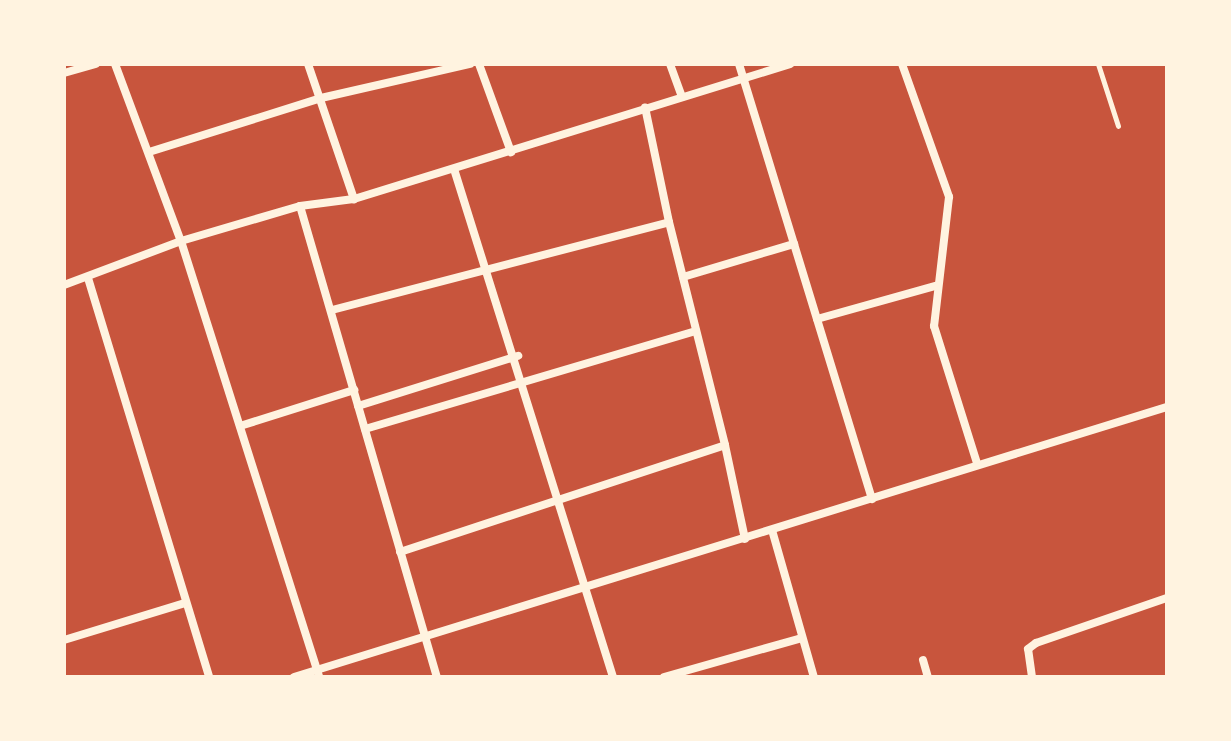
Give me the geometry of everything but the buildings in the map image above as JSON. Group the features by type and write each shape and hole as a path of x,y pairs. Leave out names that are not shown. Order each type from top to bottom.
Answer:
{"street":[{"path":"64,73 96,64"},
{"path":"115,64 181,241 318,674"},
{"path":"308,64 354,199"},
{"path":"149,152 321,98 470,64"},
{"path":"479,64 511,152"},
{"path":"670,64 682,97"},
{"path":"739,64 872,499"},
{"path":"64,285 181,241 300,206 354,199 791,64"},
{"path":"902,64 949,197 935,286 934,326 977,463"},
{"path":"645,107 669,222 725,445 745,539"},
{"path":"454,169 518,356 613,677"},
{"path":"300,206 437,677"},
{"path":"332,310 488,266 669,222"},
{"path":"683,277 794,244"},
{"path":"88,278 209,677"},
{"path":"817,319 935,286"},
{"path":"365,429 696,331"},
{"path":"358,406 518,356"},
{"path":"240,426 354,390"},
{"path":"294,677 318,674 977,463 1167,407"},
{"path":"400,552 559,494 725,445"},
{"path":"772,530 814,677"},
{"path":"1032,677 1028,649 1036,643 1167,598"},
{"path":"64,640 185,603"},
{"path":"664,677 802,638"},
{"path":"923,660 928,677"}],"lane":[{"path":"1098,64 1118,126"}]}
